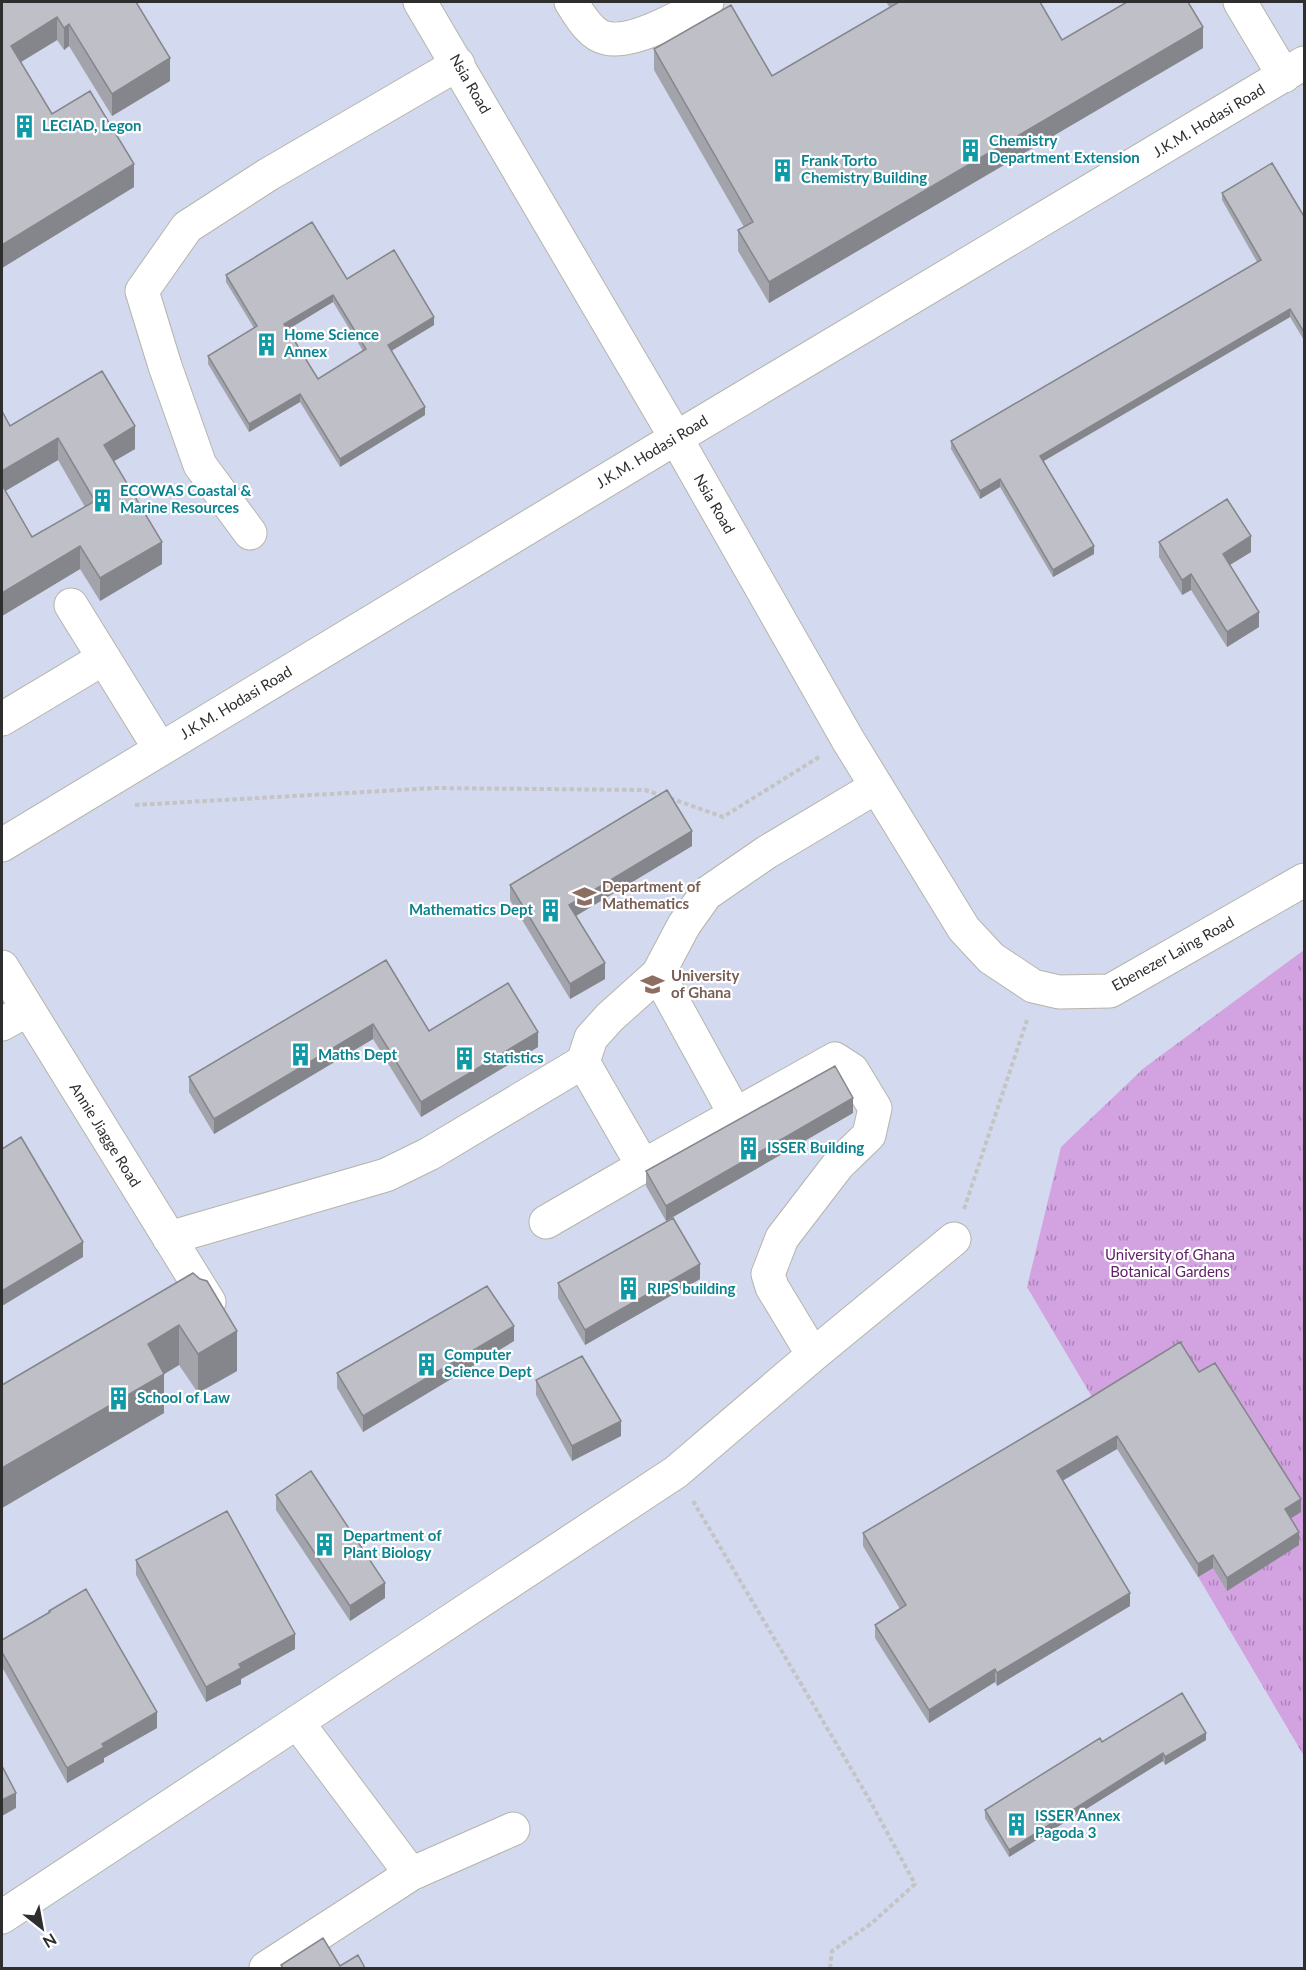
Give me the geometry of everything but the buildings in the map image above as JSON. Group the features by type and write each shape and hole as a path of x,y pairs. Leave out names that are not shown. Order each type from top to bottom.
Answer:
{"street":[{"name":"Nsia Road","path":"420,2 676,438 848,740 964,929 992,958 1033,986"},
{"path":"571,2 587,26 605,38 628,38 677,20 707,2"},
{"path":"1240,2 1294,70"},
{"path":"250,533 200,465 165,366 142,291 188,227 269,174 458,64"},
{"name":"J.K.M. Hodasi Road","path":"2,845 676,438 1294,70"},
{"path":"71,605 159,749"},
{"path":"2,719 104,658"},
{"path":"170,1238 386,1174 429,1154 583,1062 591,1038 610,1017 658,974 684,925 706,894 767,852 876,787"},
{"name":"Ebenezer Laing Road","path":"1033,986 1059,992 1110,991 1305,880"},
{"name":"Annie Jiagge Road","path":"2,967 14,1017 170,1238 209,1302"},
{"path":"658,974 735,1114"},
{"path":"546,1222 835,1059 852,1070 875,1108 870,1135 838,1165 782,1238 768,1274 772,1287 813,1354"},
{"path":"583,1062 643,1166"},
{"path":"2,1917 676,1472 813,1354 954,1239"},
{"path":"297,1722 411,1874"},
{"path":"266,1968 411,1874 513,1829"}],"path":[{"path":"131,806 435,789 645,790 723,817 848,740"},
{"path":"954,1239 1026,1026 1033,986"},
{"path":"676,1472 869,1799 915,1884 872,1923 832,1952 830,1968"}],"shaded area":[{"name":"University of Ghana","path":"2,2 1304,2 1304,1968 2,1968"}],"green space":[{"name":"University of Ghana Botanical Gardens","path":"1304,950 1304,1756 1027,1287 1061,1147 1144,1068"}],"place":[{"name":"LECIAD, Legon","path":"24,126"},
{"name":"Chemistry Department Extension","path":"971,150"},
{"name":"Frank Torto Chemistry Building","path":"783,170"},
{"name":"Home Science Annex","path":"266,344"},
{"name":"ECOWAS Coastal & Marine Resources","path":"102,500"},
{"name":"Department of Mathematics","path":"584,896"},
{"name":"Mathematics Dept","path":"551,910"},
{"name":"University of Ghana","path":"653,985"},
{"name":"Maths Dept","path":"300,1055"},
{"name":"Statistics","path":"465,1058"},
{"name":"ISSER Building","path":"749,1148"},
{"name":"RIPS building","path":"629,1289"},
{"name":"Computer Science Dept","path":"426,1364"},
{"name":"School of Law","path":"119,1398"},
{"name":"Department of Plant Biology","path":"325,1545"},
{"name":"ISSER Annex Pagoda 3","path":"1017,1825"}]}
